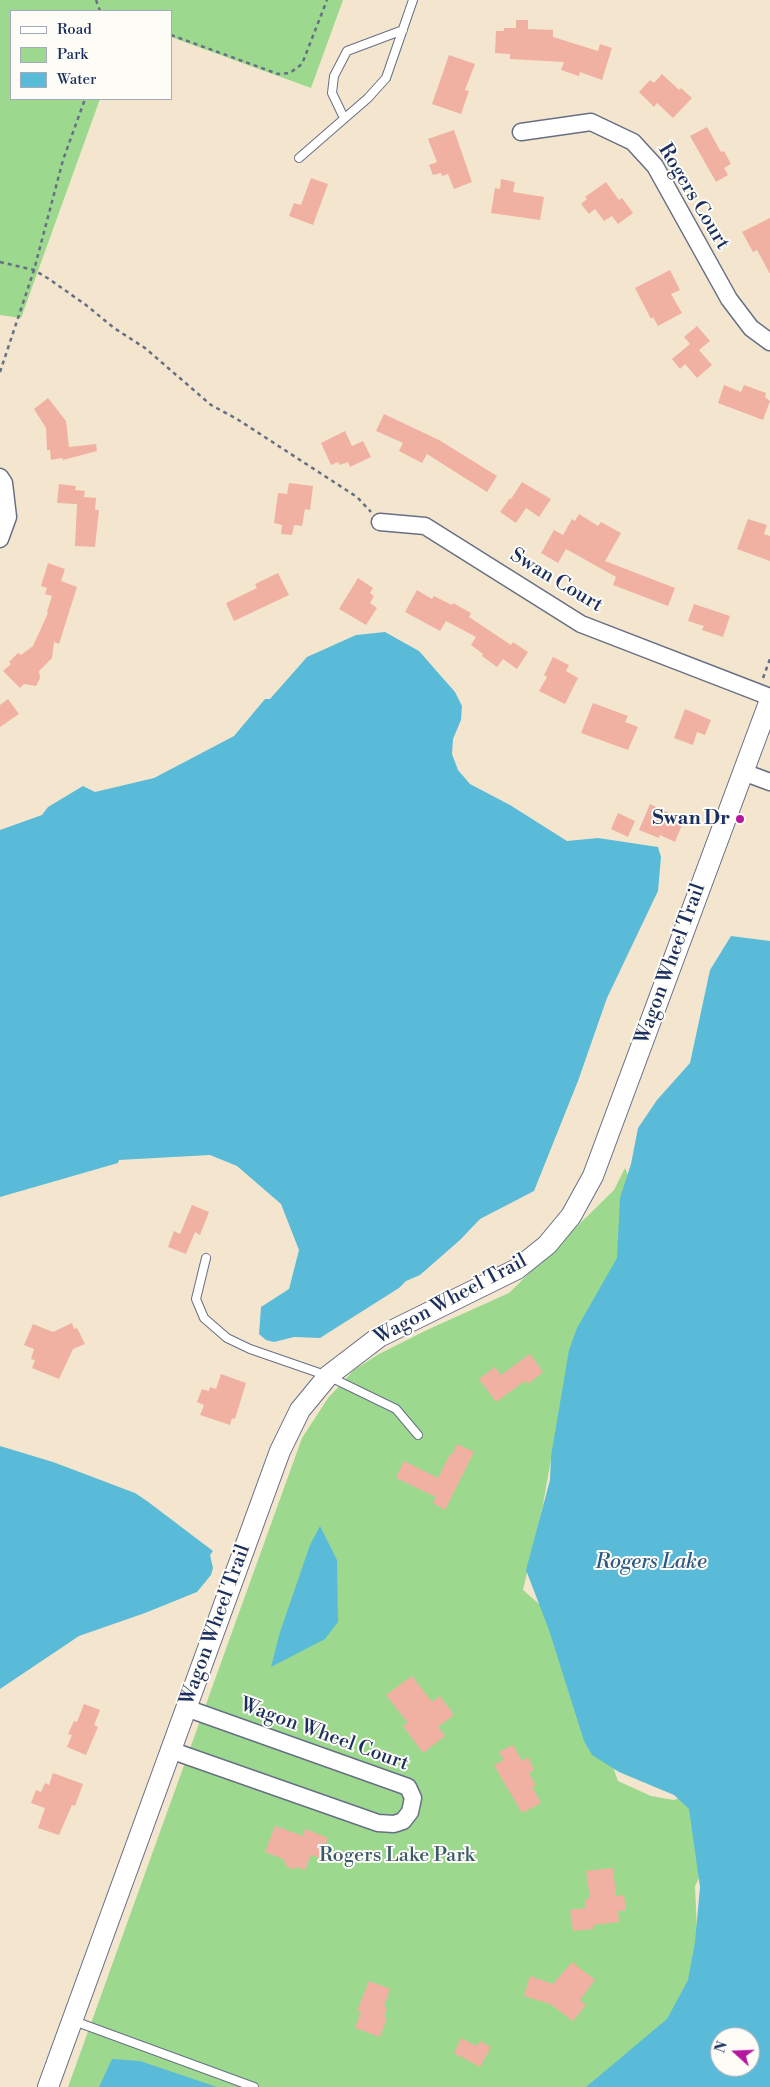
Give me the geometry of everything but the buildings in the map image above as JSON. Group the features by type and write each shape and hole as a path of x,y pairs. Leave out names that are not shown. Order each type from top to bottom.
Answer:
{"street":[{"name":"Rogers Court","path":"521,132 591,122 633,142 654,166 729,299 752,328 770,342"},
{"path":"0,478 4,482 8,517 0,539"},
{"name":"Swan Court","path":"380,522 425,526 581,624 766,696"},
{"name":"Wagon Wheel Trail","path":"48,2087 280,1451 300,1410 328,1376 379,1337 517,1269 547,1245 571,1216 593,1176 743,772 766,696"},
{"path":"743,772 770,782"},
{"name":"Wagon Wheel Court","path":"170,1750 378,1823 394,1824 403,1820 410,1812 413,1798 408,1787 186,1708"}],"lane":[{"path":"299,158 368,98 386,78 413,0"},
{"path":"344,118 332,92 334,76 347,50 403,30"},
{"path":"206,1258 196,1298 204,1318 227,1338 328,1376 396,1409 418,1435"},
{"path":"72,2020 254,2087"}],"path":[{"path":"172,35 278,74 290,73 302,64 327,0"},
{"path":"0,372 34,270 63,160 85,100"},
{"path":"0,262 34,270 78,300 144,348 211,405 237,419 357,497 380,522"},
{"path":"766,696 770,659"}],"green space":[{"path":"0,0 343,0 311,88 172,37 172,10 10,10 10,100 100,100 21,318 0,315"},
{"name":"Rogers Lake Park","path":"625,1168 654,1237 564,1383 543,1505 523,1590 586,1645 608,1753 618,1781 651,1796 674,1800 704,1789 710,1856 695,1886 699,1977 669,2033 614,2087 68,2087 302,1438 328,1398 354,1370 379,1354 429,1329 509,1293 614,1190"}],"water":[{"path":"385,632 419,651 455,692 462,706 461,720 453,739 452,754 458,770 470,784 510,805 567,841 598,838 658,847 661,857 658,891 607,998 578,1081 534,1191 480,1219 460,1240 420,1275 406,1281 399,1288 320,1338 294,1337 274,1342 266,1340 259,1334 261,1307 289,1289 299,1250 281,1204 237,1166 210,1155 119,1160 118,1163 0,1197 0,830 42,815 48,807 83,786 95,792 154,778 234,736 265,699 270,699 307,657 356,635"},
{"name":"Rogers Lake","path":"731,936 770,941 770,2087 586,2087 667,2019 688,1980 695,1942 700,1887 689,1809 674,1795 619,1772 592,1755 584,1741 549,1630 526,1570 550,1480 551,1456 569,1350 577,1328 617,1258 620,1198 631,1164 638,1128 657,1100 690,1063 710,970"},
{"path":"0,1446 53,1462 135,1493 213,1551 210,1555 213,1568 211,1575 197,1592 145,1613 79,1636 0,1689"},
{"path":"320,1526 337,1560 338,1622 325,1639 271,1667 280,1632 310,1545"},
{"path":"112,2059 140,2061 217,2087 99,2087"}],"place":[{"name":"Swan Dr","path":"740,819"}]}
